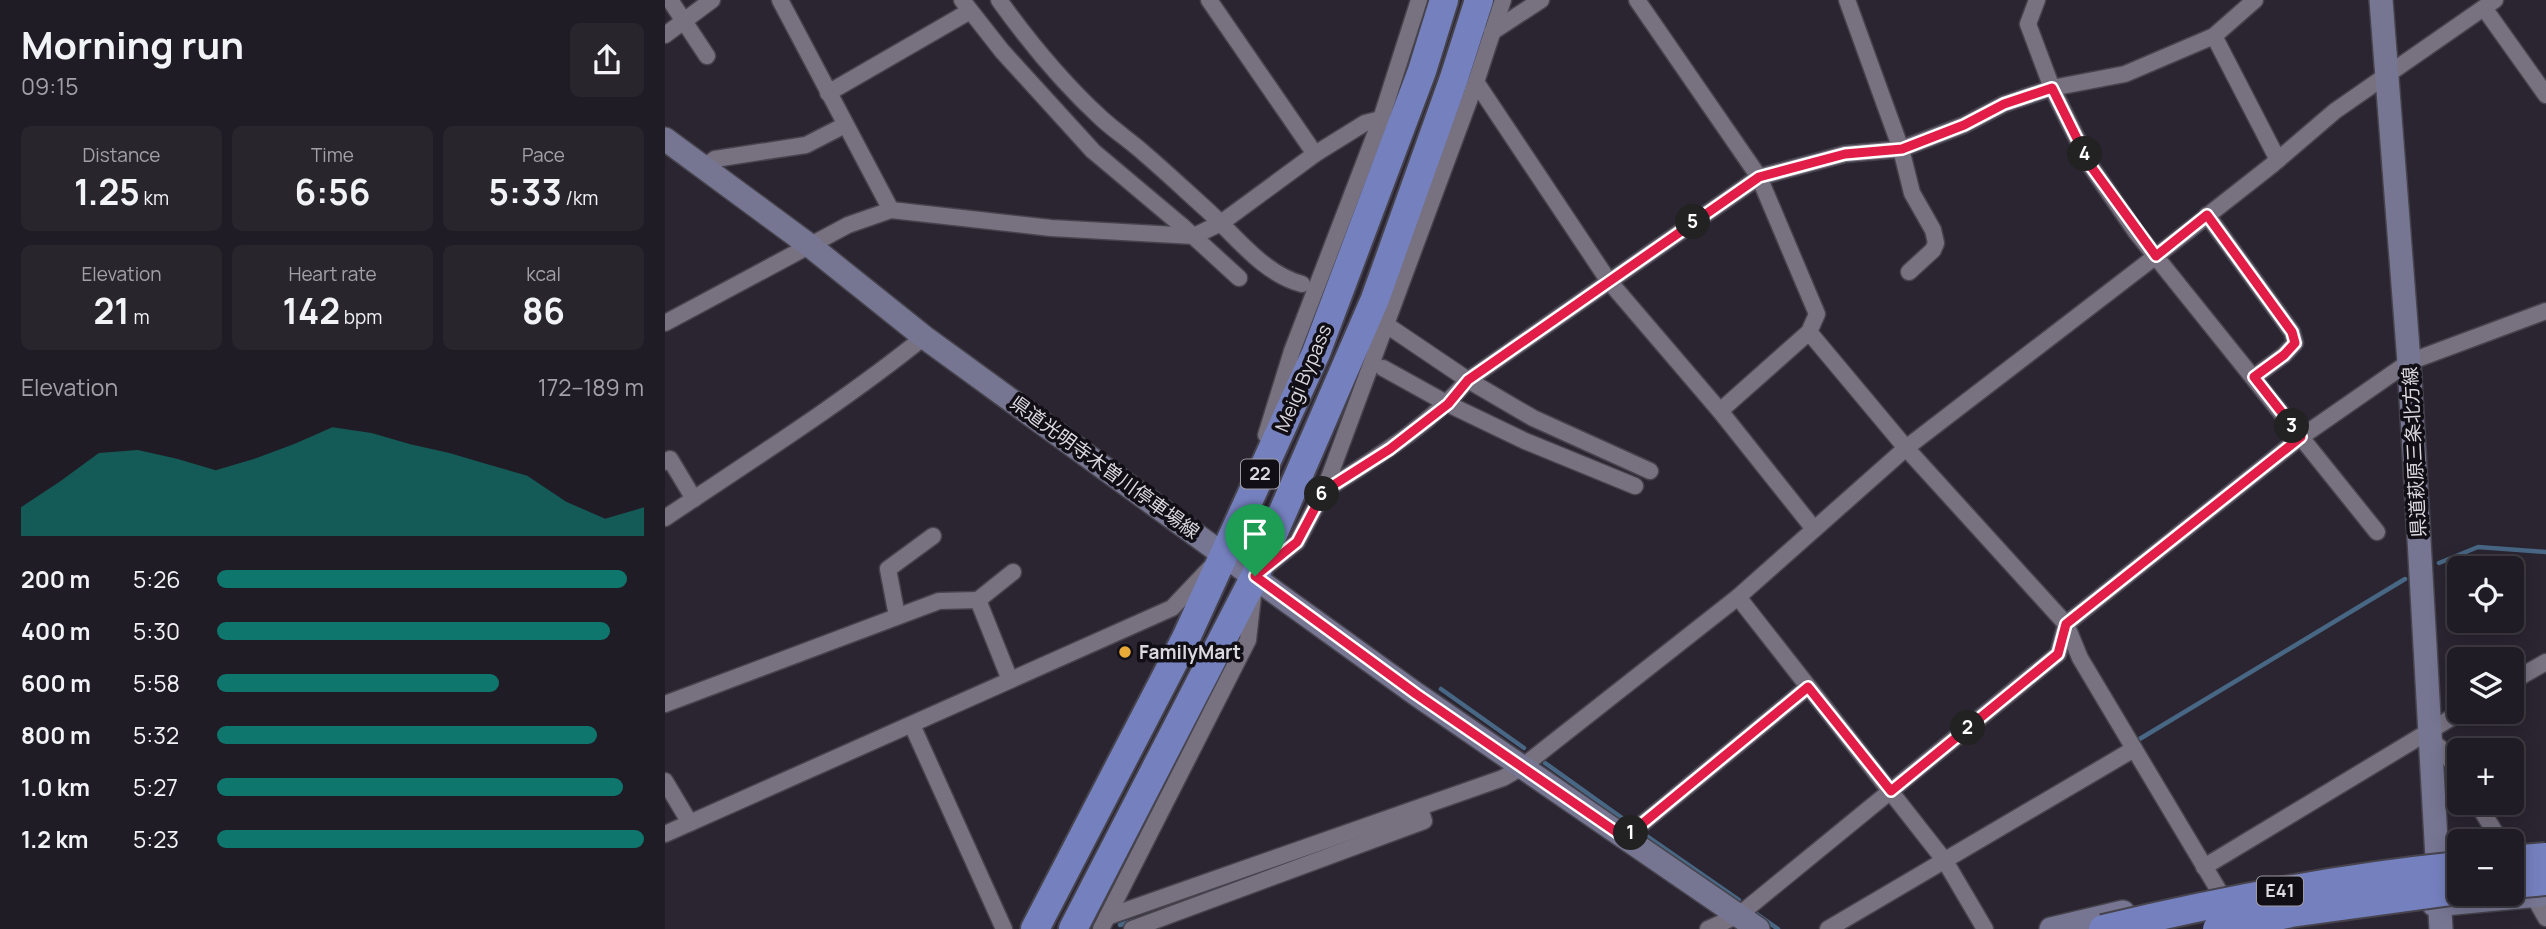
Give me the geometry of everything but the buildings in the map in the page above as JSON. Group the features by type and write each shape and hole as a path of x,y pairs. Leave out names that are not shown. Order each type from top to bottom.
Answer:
{"highway":[{"name":"Meigi Bypass","path":"1035,929 1186,638 1316,353 1422,71 1444,0"},
{"name":"Meigi Bypass","path":"1073,929 1255,576 1375,299 1479,0"},
{"path":"2524,859 2546,857"},
{"name":"E41","path":"2103,929 2287,890 2408,871 2447,859"},
{"name":"E41","path":"2217,929 2291,914 2447,897"}],"main road":[{"name":"県道萩原三条北方線","path":"2381,0 2409,362 2430,735 2447,830"},
{"name":"県道光明寺木曽川停車場線","path":"666,143 704,167 809,245 924,337 1405,686 1758,929"},
{"path":"2524,846 2546,845"},
{"path":"2051,929 2218,890 2447,859"},
{"path":"2279,929 2447,897"},
{"name":"県道萩原三条北方線","path":"2441,929 2447,905"}],"street":[{"path":"670,0 707,56"},
{"path":"665,35 712,0"},
{"path":"780,0 891,210"},
{"path":"999,0 1063,79 1101,118 1147,155 1247,250 1283,279 1302,285"},
{"path":"1209,0 1315,154"},
{"path":"1242,514 1293,351 1381,119 1419,0"},
{"path":"1110,922 1248,640 1255,576 1297,542 1324,491 1476,82 1503,0"},
{"path":"1492,32 1541,0"},
{"path":"1637,0 1759,177 1817,314 1809,332 1720,411"},
{"path":"1847,0 1902,149 1912,193 1933,230 1936,243 1933,250 1909,272"},
{"path":"2037,0 2028,24 2052,88 2090,165 2156,256 2377,532"},
{"path":"1324,491 1390,449 1448,404 1468,380 1759,177 1845,154 1902,149 1964,125 2004,104 2052,88 2125,74 2214,36 2237,8 2255,0"},
{"path":"1110,922 1503,778 1522,767 1738,597 1906,448 2156,256 2278,160 2335,111 2490,4 2546,95"},
{"path":"828,93 966,5 1002,51 1093,151 1194,236 1239,278"},
{"path":"2214,36 2278,160"},
{"path":"1476,82 1608,280 1720,411 1814,529"},
{"path":"665,323 848,225 891,210 1051,228 1194,236 1221,223 1315,154 1365,123 1381,119"},
{"path":"704,167 715,159 806,145 845,125"},
{"path":"2207,215 2292,332 2295,343 2284,355 2254,377"},
{"path":"1708,929 1739,915 2058,654 2066,624 2301,437 2409,362 2546,311"},
{"path":"1391,328 1468,380 1533,418 1650,471"},
{"path":"1809,332 1906,448 2066,624 2080,658 2241,929"},
{"path":"665,518 769,451 876,376 924,337"},
{"path":"1383,368 1448,404 1525,441 1635,486"},
{"path":"665,461 670,459 694,499"},
{"path":"897,616 888,569 933,536"},
{"path":"665,834 1171,608 1224,554"},
{"path":"665,704 939,601 978,600 1013,572"},
{"path":"1738,597 1945,861 1985,929"},
{"path":"978,600 1010,680"},
{"path":"2524,675 2546,662"},
{"path":"1625,838 1808,687"},
{"path":"2204,867 2430,735 2447,722"},
{"path":"912,725 1004,929"},
{"path":"2430,735 2447,755"},
{"path":"1828,929 2134,749"},
{"path":"665,781 690,823"},
{"path":"1133,929 1424,821 1420,808"},
{"path":"2534,889 2546,918"},
{"path":"1019,929 1027,917 1049,901"}],"waterway":[{"path":"2439,563 2478,547 2546,552"},
{"path":"2138,740 2405,579"},
{"path":"1441,689 1524,748"},
{"path":"1545,763 1629,823"},
{"path":"1641,832 1739,900"},
{"path":"1754,912 1778,929"},
{"path":"1120,925 1133,921"}],"place":[{"name":"FamilyMart","path":"1125,652"}],"route":[{"path":"2052,88 2090,165 2156,256 2207,215 2292,332 2295,343 2284,355 2254,377 2301,437 2066,624 2058,654 1891,791 1808,687 1625,838 1416,694 1255,576 1297,542 1324,491 1390,449 1448,404 1468,380 1759,177 1845,154 1902,149 1964,125 2004,104 2052,88"}]}
